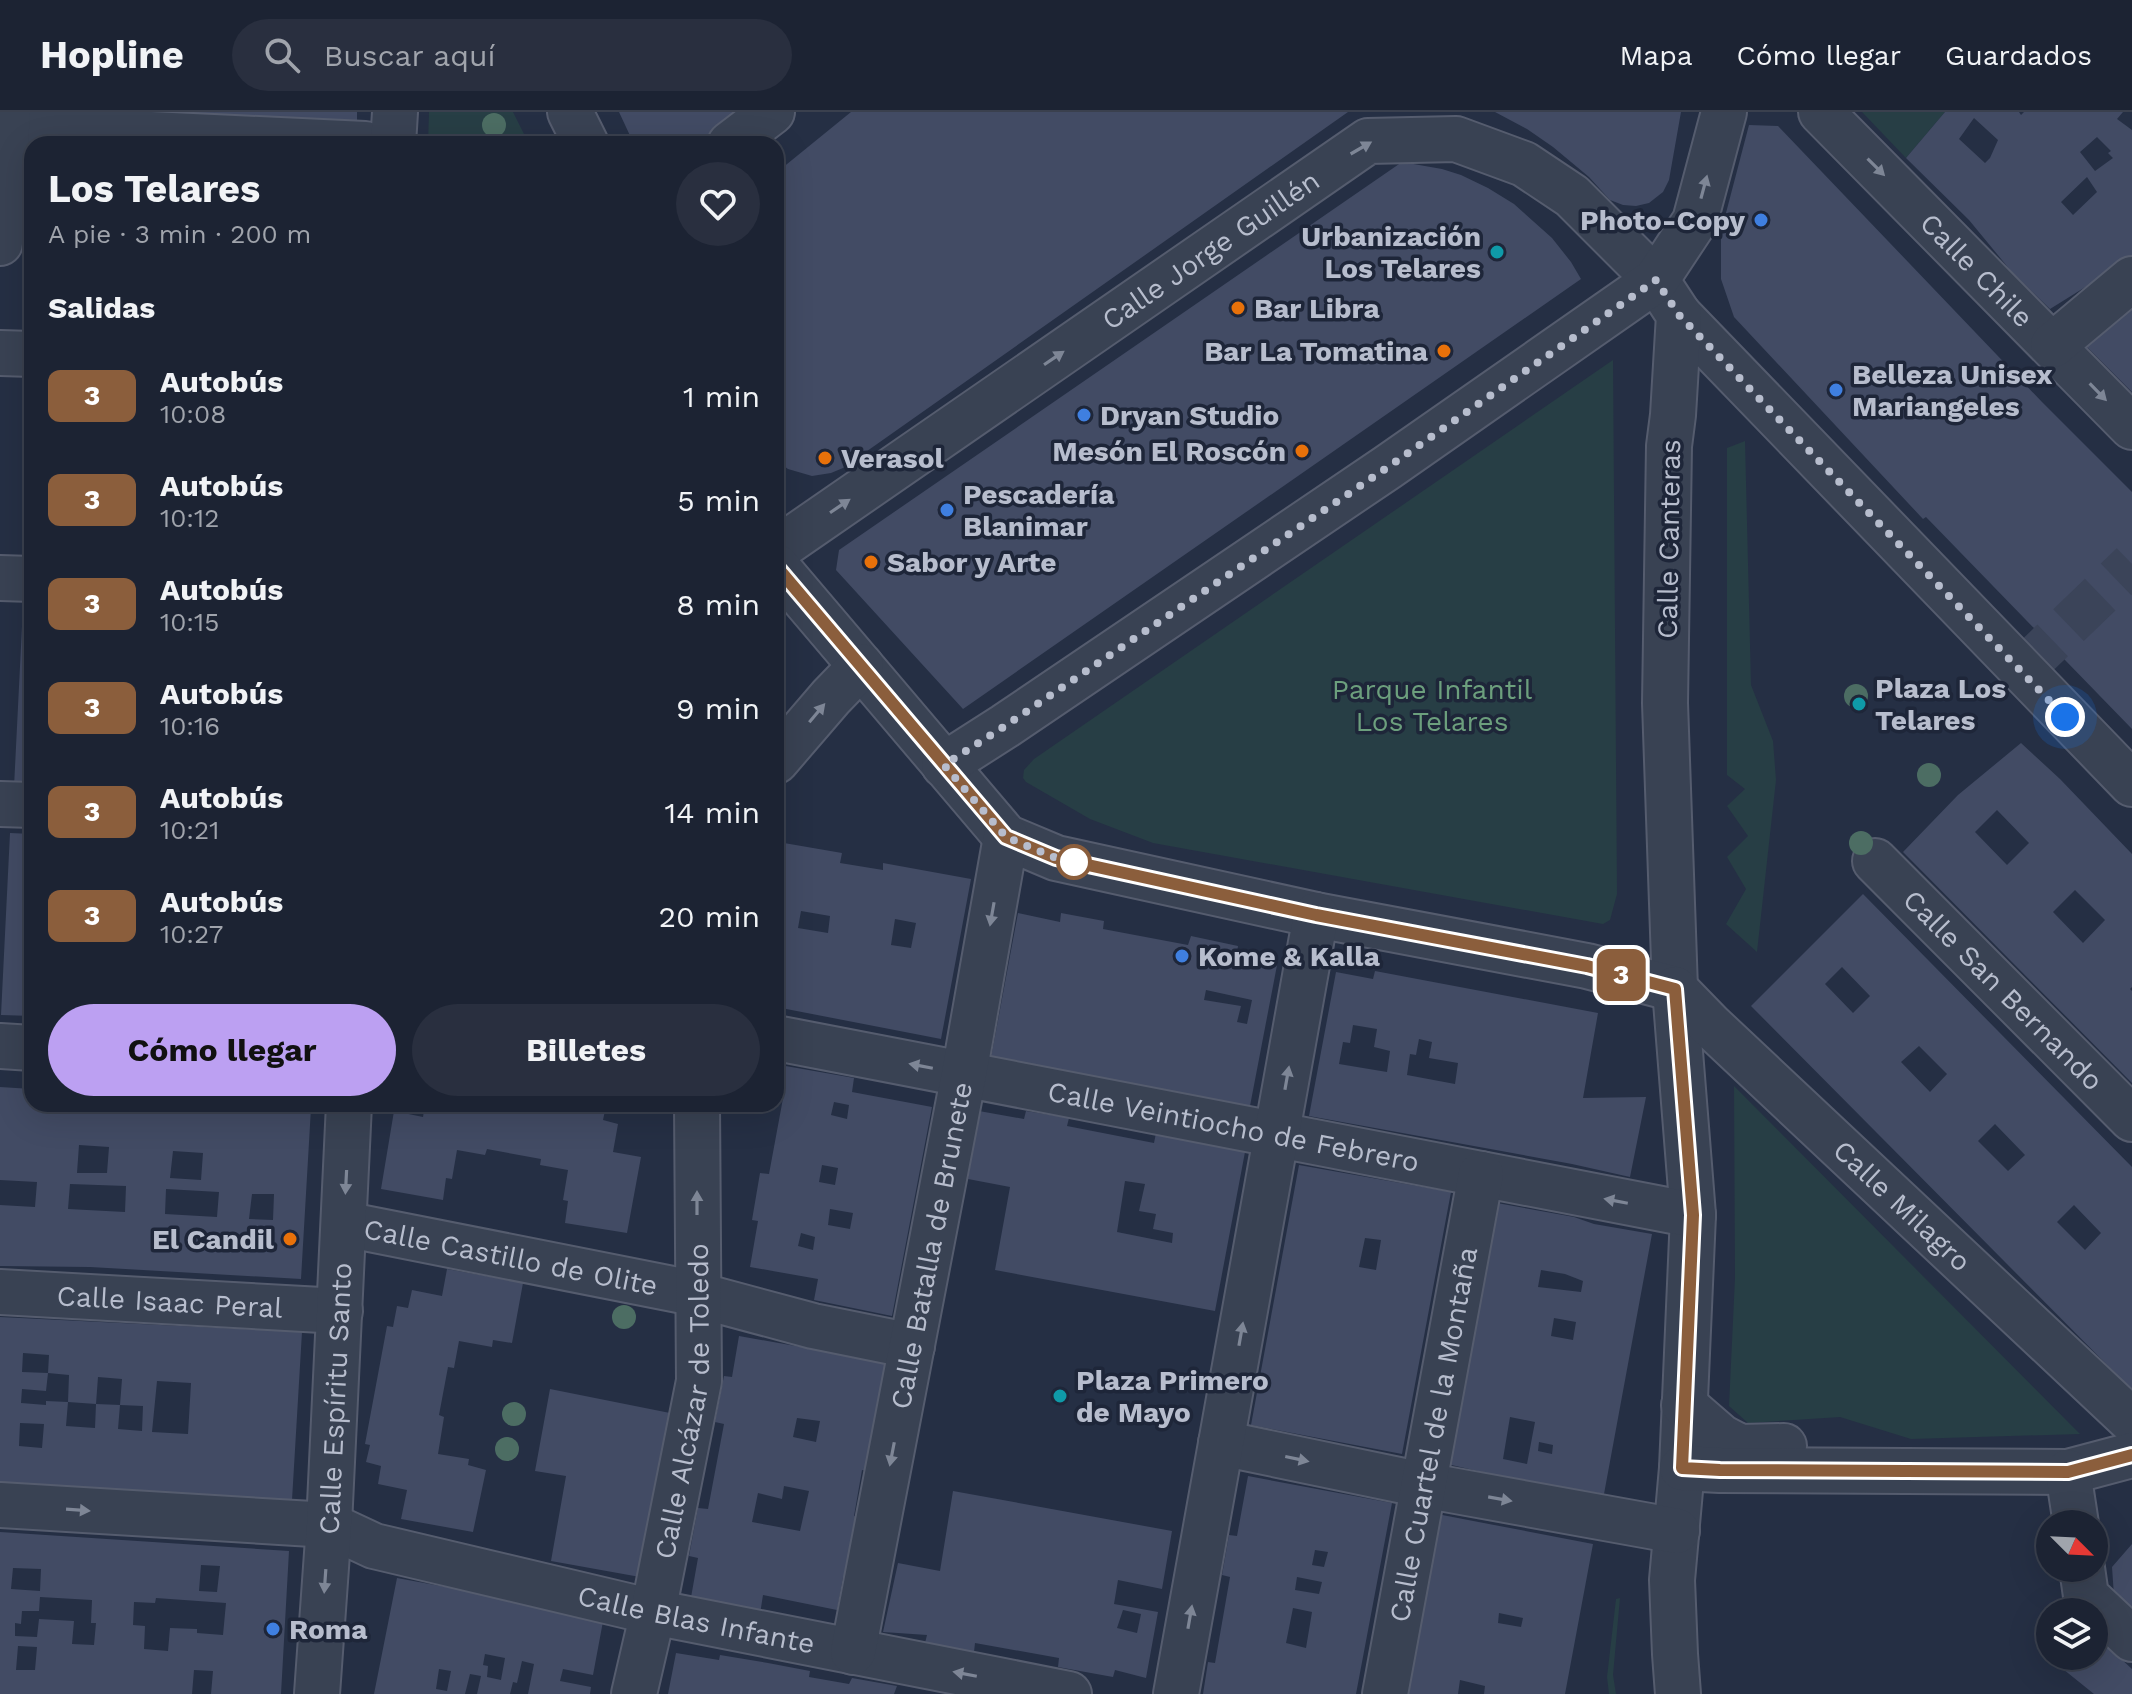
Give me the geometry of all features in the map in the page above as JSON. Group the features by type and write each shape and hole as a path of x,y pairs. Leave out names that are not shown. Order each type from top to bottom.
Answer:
{"street":[{"path":"394,136 395,112"},
{"path":"570,112 582,136"},
{"path":"740,136 772,112"},
{"path":"944,765 1388,467 1656,280 1695,221 1724,112"},
{"name":"Calle Chile","path":"1821,112 2132,427"},
{"path":"0,243 5,122 234,136"},
{"name":"Calle Jorge Guillén","path":"784,544 1368,141 1456,139 1524,164 1572,196 1656,280"},
{"path":"2053,345 2132,279"},
{"path":"1656,280 1679,315 2132,784"},
{"name":"Calle Canteras","path":"1678,1694 1672,1580 1682,1468 1693,1215 1675,989 1665,703 1669,446 1679,315"},
{"path":"0,353 24,354"},
{"path":"1673,415 1697,391 1712,383 1730,383 1754,392"},
{"path":"784,575 1006,837 1056,858 1316,915 1587,966 1675,989"},
{"path":"0,578 24,579"},
{"path":"784,752 861,666"},
{"path":"0,804 24,805"},
{"name":"Calle Batalla de Brunete","path":"853,1652 964,1074 1006,837"},
{"name":"Calle San Bernando","path":"1875,861 2132,1119"},
{"path":"1176,1694 1316,915"},
{"name":"Calle Milagro","path":"1675,989 2132,1421"},
{"name":"Calle Veintiocho de Febrero","path":"784,1040 1693,1215"},
{"path":"0,1046 24,1048"},
{"name":"Calle Espíritu Santo","path":"317,1694 329,1525 349,1112"},
{"name":"Calle Alcázar de Toledo","path":"634,1694 699,1381 697,1112"},
{"name":"Calle Cuartel de la Montaña","path":"1385,1694 1481,1174"},
{"name":"Calle Castillo de Olite","path":"344,1224 697,1294 813,1326 912,1346"},
{"name":"Calle Isaac Peral","path":"0,1292 340,1311"},
{"path":"1684,1405 1721,1437 1740,1447 1854,1446 1900,1471"},
{"path":"1221,1443 1676,1543 1716,1500 1776,1470"},
{"path":"1682,1468 2068,1472 2132,1455"},
{"path":"2068,1472 2074,1510"},
{"path":"0,1505 329,1525"},
{"name":"Calle Blas Infante","path":"329,1525 374,1546 653,1612 1069,1694"},
{"path":"2084,1582 2086,1596 2132,1639"}],"green space":[{"path":"429,112 513,112 525,136 428,136"},
{"path":"1862,112 1945,112 1906,158"},
{"name":"Parque Infantil Los Telares","path":"1613,360 1617,894 1610,920 1603,924 1153,843 1090,819 1023,778 1024,770 1034,759"},
{"path":"1745,441 1751,685 1773,741 1776,780 1757,952 1726,924 1746,889 1727,857 1748,836 1727,806 1745,789 1727,775 1727,448"},
{"path":"1734,1086 2080,1434 1911,1439 1840,1417 1748,1423 1729,1406 1735,1278"},
{"path":"1620,1598 1613,1675 1616,1694 1609,1694 1607,1677 1616,1599"}],"building":[{"path":"46,112 357,112 357,131"},
{"path":"619,112 743,112 718,136 630,136"},
{"path":"851,112 1348,112 843,468 812,476 784,466 784,166"},
{"path":"1495,112 1681,112 1669,180 1663,192 1649,203 1623,205 1610,200 1589,177 1553,147"},
{"path":"1945,112 2019,112 2021,115 2024,112 2123,112 2117,119 2132,130 2132,258 2050,309 2011,271 1969,220 1906,158","holes":["1974,118 1998,140 1985,163 1959,139","2097,137 2111,151 2108,153 2113,158 2095,171 2080,152","2087,177 2097,192 2073,215 2061,202"]},
{"path":"1749,125 1778,126 2132,492 2132,729 1926,517 1923,519 1734,317 1721,279 1721,232"},
{"path":"1402,162 1461,175 1514,204 1552,238 1581,279 963,709 836,570 839,550"},
{"path":"2132,300 2132,392 2085,345"},
{"path":"23,606 24,788 14,787"},
{"path":"2021,743 2132,854 2132,1083 1903,852 1958,795","holes":["1997,810 2029,843 2007,865 1975,832","2075,890 2105,920 2083,943 2053,912"]},
{"path":"10,833 24,834 24,1016 1,1015"},
{"path":"784,843 842,853 840,863 883,870 883,863 971,879 941,1039 784,1009","holes":["801,911 830,916 828,933 798,928","895,919 916,923 911,948 891,945"]},
{"path":"1863,894 2132,1167 2132,1390 1751,1006","holes":["1842,967 1870,996 1853,1013 1825,984","1919,1046 1947,1074 1930,1092 1901,1062","1995,1124 2025,1155 2008,1171 1978,1141","2074,1205 2101,1233 2085,1250 2057,1222"]},
{"path":"1018,913 1060,922 1061,913 1104,921 1103,929 1188,945 1191,936 1238,946 1237,953 1278,960 1250,1106 991,1058","holes":["1206,990 1252,1000 1247,1024 1237,1022 1241,1006 1204,1000"]},
{"path":"1375,971 1598,1013 1583,1098 1646,1097 1630,1177 1309,1116 1336,972 1373,979","holes":["1353,1025 1377,1029 1374,1047 1390,1051 1387,1072 1339,1064 1343,1042 1350,1043","1419,1039 1432,1042 1429,1058 1458,1063 1455,1084 1407,1075 1410,1054 1416,1055"]},
{"path":"784,1066 854,1078 852,1092 932,1107 892,1316 814,1300 818,1279 750,1267 758,1221 752,1220 760,1173 769,1174 780,1112 784,1112","holes":["834,1102 849,1105 847,1119 831,1115","822,1165 838,1168 835,1185 819,1182","830,1209 853,1213 850,1229 828,1225","801,1233 815,1237 813,1250 798,1246"]},
{"path":"0,1087 24,1088 24,1112 311,1112 301,1279 90,1267 0,1266 0,1205 35,1207 37,1182 0,1180","holes":["79,1145 109,1147 107,1173 77,1173","173,1151 203,1153 201,1180 170,1178","70,1184 126,1186 125,1212 68,1209","166,1189 219,1192 217,1217 165,1214","252,1194 274,1194 273,1220 249,1219"]},
{"path":"979,1111 1024,1119 1026,1111 1069,1118 1067,1126 1154,1143 1156,1133 1245,1152 1215,1311 995,1270 1010,1187 968,1179","holes":["1125,1181 1145,1184 1139,1211 1156,1214 1153,1229 1173,1233 1172,1243 1117,1232"]},
{"path":"394,1112 423,1117 424,1112 605,1112 603,1120 618,1124 613,1152 641,1157 627,1233 565,1223 568,1201 563,1200 568,1170 540,1165 541,1159 487,1149 485,1155 457,1150 452,1179 446,1178 443,1200 381,1189"},
{"path":"1299,1165 1451,1192 1402,1454 1251,1425","holes":["1365,1238 1381,1240 1376,1270 1359,1267"]},
{"path":"1497,1203 1652,1234 1604,1494 1447,1464","holes":["1541,1270 1583,1281 1581,1292 1538,1287","1554,1318 1576,1322 1573,1340 1551,1336","1510,1417 1535,1422 1527,1464 1503,1459","1539,1442 1553,1445 1552,1454 1538,1451"]},
{"path":"447,1269 523,1283 512,1343 493,1340 492,1347 459,1341 454,1368 448,1367 439,1415 444,1417 438,1454 469,1459 468,1465 486,1470 473,1532 401,1519 407,1490 378,1484 381,1466 366,1462 370,1445 365,1444 387,1326 393,1327 397,1306 408,1308 412,1290 442,1296"},
{"path":"0,1317 302,1332 292,1500 0,1482","holes":["23,1353 49,1355 48,1373 22,1372","48,1373 69,1375 68,1402 46,1401 46,1405 21,1403 22,1389 46,1391","98,1377 122,1379 120,1405 96,1404","157,1381 191,1383 188,1434 152,1432","68,1402 96,1404 95,1428 66,1426","120,1405 143,1406 142,1431 118,1429","20,1423 44,1424 42,1448 19,1446"]},
{"path":"739,1336 885,1362 867,1471 862,1470 854,1516 859,1517 848,1577 843,1577 837,1610 763,1595 760,1614 690,1603 698,1558 689,1556 698,1508 708,1509 724,1424 715,1422 724,1376 732,1377","holes":["797,1418 820,1421 816,1442 793,1437","784,1486 809,1491 800,1531 752,1522 758,1493 782,1499"]},
{"path":"550,1389 670,1413 640,1577 551,1561 566,1476 535,1471"},
{"path":"1248,1476 1392,1503 1356,1694 1203,1694 1208,1662 1215,1663 1230,1577 1222,1575 1229,1535 1237,1536","holes":["1315,1550 1328,1552 1324,1567 1312,1565","1297,1577 1322,1582 1319,1594 1295,1590","1293,1608 1312,1612 1306,1648 1286,1643"]},
{"path":"953,1491 1172,1531 1162,1589 1118,1580 1114,1604 1158,1612 1146,1678 1115,1670 1113,1677 1058,1667 1059,1658 975,1643 974,1652 924,1647 927,1635 883,1632 898,1563 940,1571","holes":["1123,1610 1141,1614 1137,1633 1117,1628"]},
{"path":"1437,1514 1593,1544 1565,1694 1484,1694 1485,1686 1460,1680 1458,1694 1399,1694","holes":["1499,1613 1523,1618 1521,1627 1498,1623"]},
{"path":"0,1532 289,1551 281,1694 211,1694 213,1671 194,1670 192,1694 0,1694","holes":["201,1565 220,1566 217,1592 199,1591","13,1568 41,1569 40,1591 11,1589","40,1597 92,1600 91,1623 96,1623 94,1645 72,1644 74,1621 39,1619 37,1637 15,1636 15,1623 21,1624 22,1611 39,1611","156,1598 226,1603 223,1635 197,1633 197,1629 170,1628 168,1651 144,1649 145,1626 133,1625 134,1602 155,1603","18,1646 37,1647 35,1670 16,1670"]},
{"path":"2132,1544 2132,1612 2114,1596 2112,1567"},
{"path":"397,1578 604,1616 593,1675 563,1669 560,1681 591,1687 590,1694 528,1694 534,1664 522,1661 517,1683 513,1682 510,1694 477,1694 481,1676 470,1674 465,1694 374,1694","holes":["485,1654 505,1658 501,1680 487,1677 488,1666 483,1665","439,1669 451,1671 447,1691 436,1689"]},
{"path":"2108,1647 2132,1669 2132,1694 2094,1694 2064,1670 2108,1670"},
{"path":"676,1653 719,1660 720,1655 768,1663 810,1671 809,1677 849,1684 852,1678 897,1686 894,1694 668,1694"}],"tunnel":[{"path":"2021,671 2132,564"}],"bus line":[{"name":"3","path":"784,575 1006,837 1056,858 1316,915 1587,966 1675,989 1693,1215 1682,1468 2068,1472 2132,1455"}],"place":[{"name":"Photo-Copy","path":"1761,220"},
{"name":"Urbanización Los Telares","path":"1497,252"},
{"name":"Bar Libra","path":"1238,308"},
{"name":"Bar La Tomatina","path":"1444,351"},
{"name":"Belleza Unisex Mariangeles","path":"1836,390"},
{"name":"Dryan Studio","path":"1084,415"},
{"name":"Mesón El Roscón","path":"1302,451"},
{"name":"Verasol","path":"825,458"},
{"name":"Pescadería Blanimar","path":"947,510"},
{"name":"Sabor y Arte","path":"871,562"},
{"name":"Plaza Los Telares","path":"1859,704"},
{"name":"Kome & Kalla","path":"1182,956"},
{"name":"El Candil","path":"290,1239"},
{"name":"Plaza Primero de Mayo","path":"1060,1396"},
{"name":"Roma","path":"273,1629"}],"route":[{"path":"1074,862 1085,864 1056,858 1006,837 944,765 1388,467 1656,280 1679,315 2065,717"}]}
